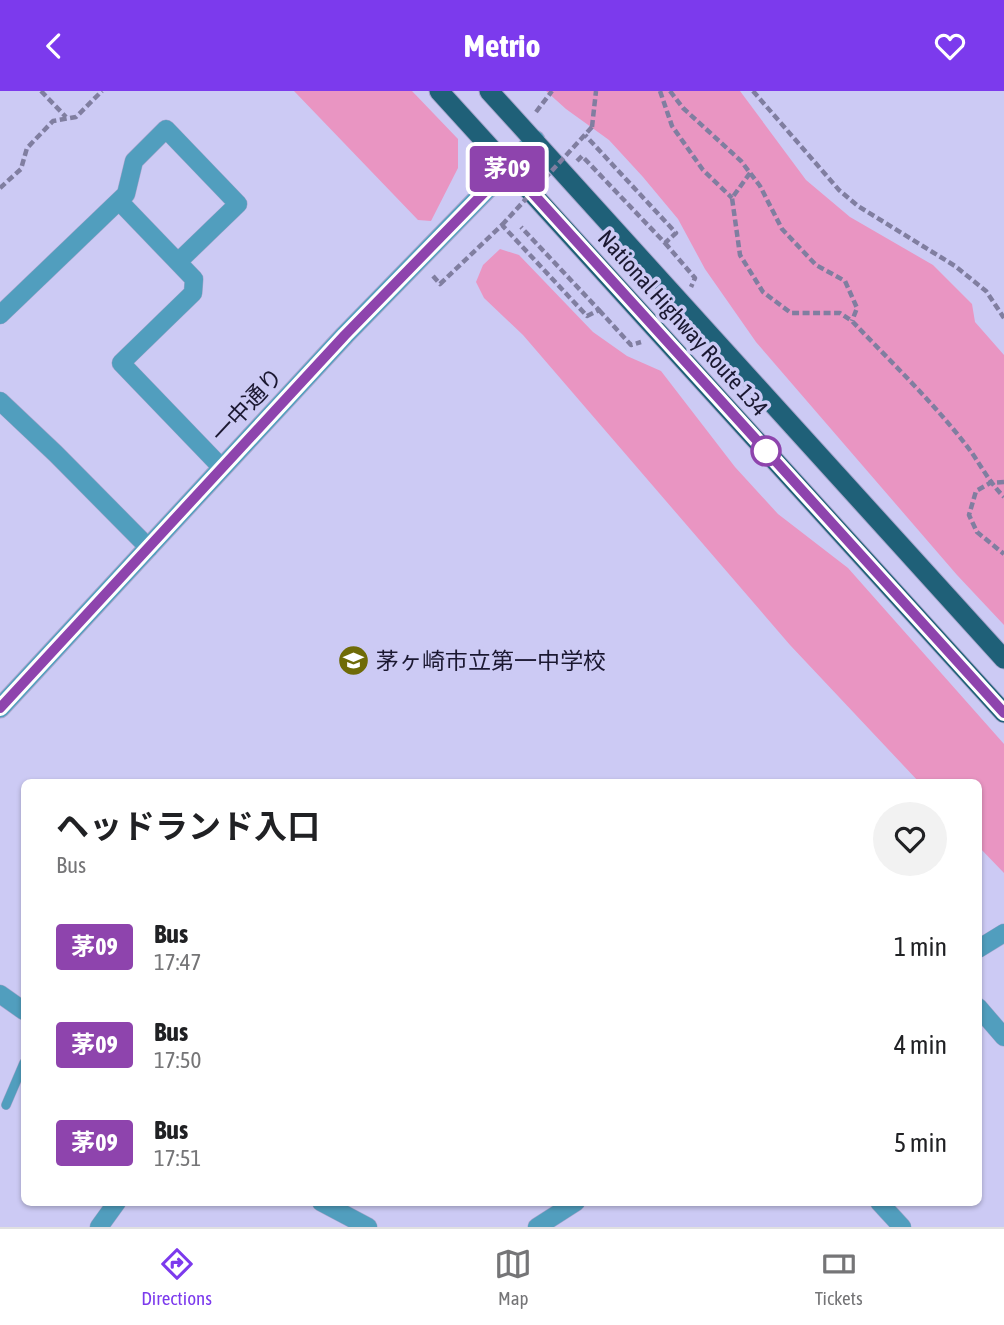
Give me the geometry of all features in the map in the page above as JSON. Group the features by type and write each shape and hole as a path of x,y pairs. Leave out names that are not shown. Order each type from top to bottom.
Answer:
{"highway":[{"name":"National Highway Route 134","path":"439,91 1004,713"},
{"name":"National Highway Route 134","path":"489,91 1004,659"}],"street":[{"path":"0,315 119,201 125,194 134,161 166,129 238,204 178,262"},
{"name":"一中通り","path":"0,707 345,335 535,141"},
{"path":"119,201 194,279 192,293 121,363 222,468"},
{"path":"0,401 149,548"},
{"path":"982,947 1004,933"},
{"path":"0,994 21,1009"},
{"path":"982,1012 1004,1037"},
{"path":"99,1227 114,1206"},
{"path":"329,1206 368,1227"},
{"path":"537,1227 570,1206"},
{"path":"883,1206 902,1227"}],"lane":[{"path":"6,1105 21,1070"}],"path":[{"path":"41,91 67,117"},
{"path":"0,188 20,169 27,148 53,121 76,117 102,91"},
{"path":"534,116 552,91"},
{"path":"433,276 440,284 502,225 592,127 596,91"},
{"path":"660,91 672,126 703,170 732,198 740,255 763,292 791,313 840,313 852,321 916,388 972,453 990,483 1004,497"},
{"path":"670,91 683,108 741,161 760,186 782,229 816,265 845,281 857,309 852,321"},
{"path":"753,91 839,190 858,206 956,267 986,292 1004,318"},
{"path":"584,135 676,233 665,243"},
{"path":"582,156 695,278"},
{"path":"732,198 750,173"},
{"path":"502,225 587,316 599,310"},
{"path":"521,227 631,345"},
{"path":"1004,482 990,483 976,491 969,515 977,532 1004,554"}],"shaded area":[{"path":"294,91 412,91 458,139 458,168 431,221 418,220"},
{"path":"546,91 740,91 806,180 850,217 933,265 972,304 975,322 1004,355 1004,625 957,575 756,342 705,269 678,219 643,177 609,140"},
{"path":"500,249 519,255 593,332 627,356 661,371 735,467 778,514 848,568 1004,744 1004,873 982,850 982,779 916,779 790,645 523,335 484,298 476,282 483,265"}],"bus line":[{"name":"茅09","path":"0,708 345,335 509,167 1004,713"}],"place":[{"name":"茅ヶ崎市立第一中学校","path":"353,661"}]}
